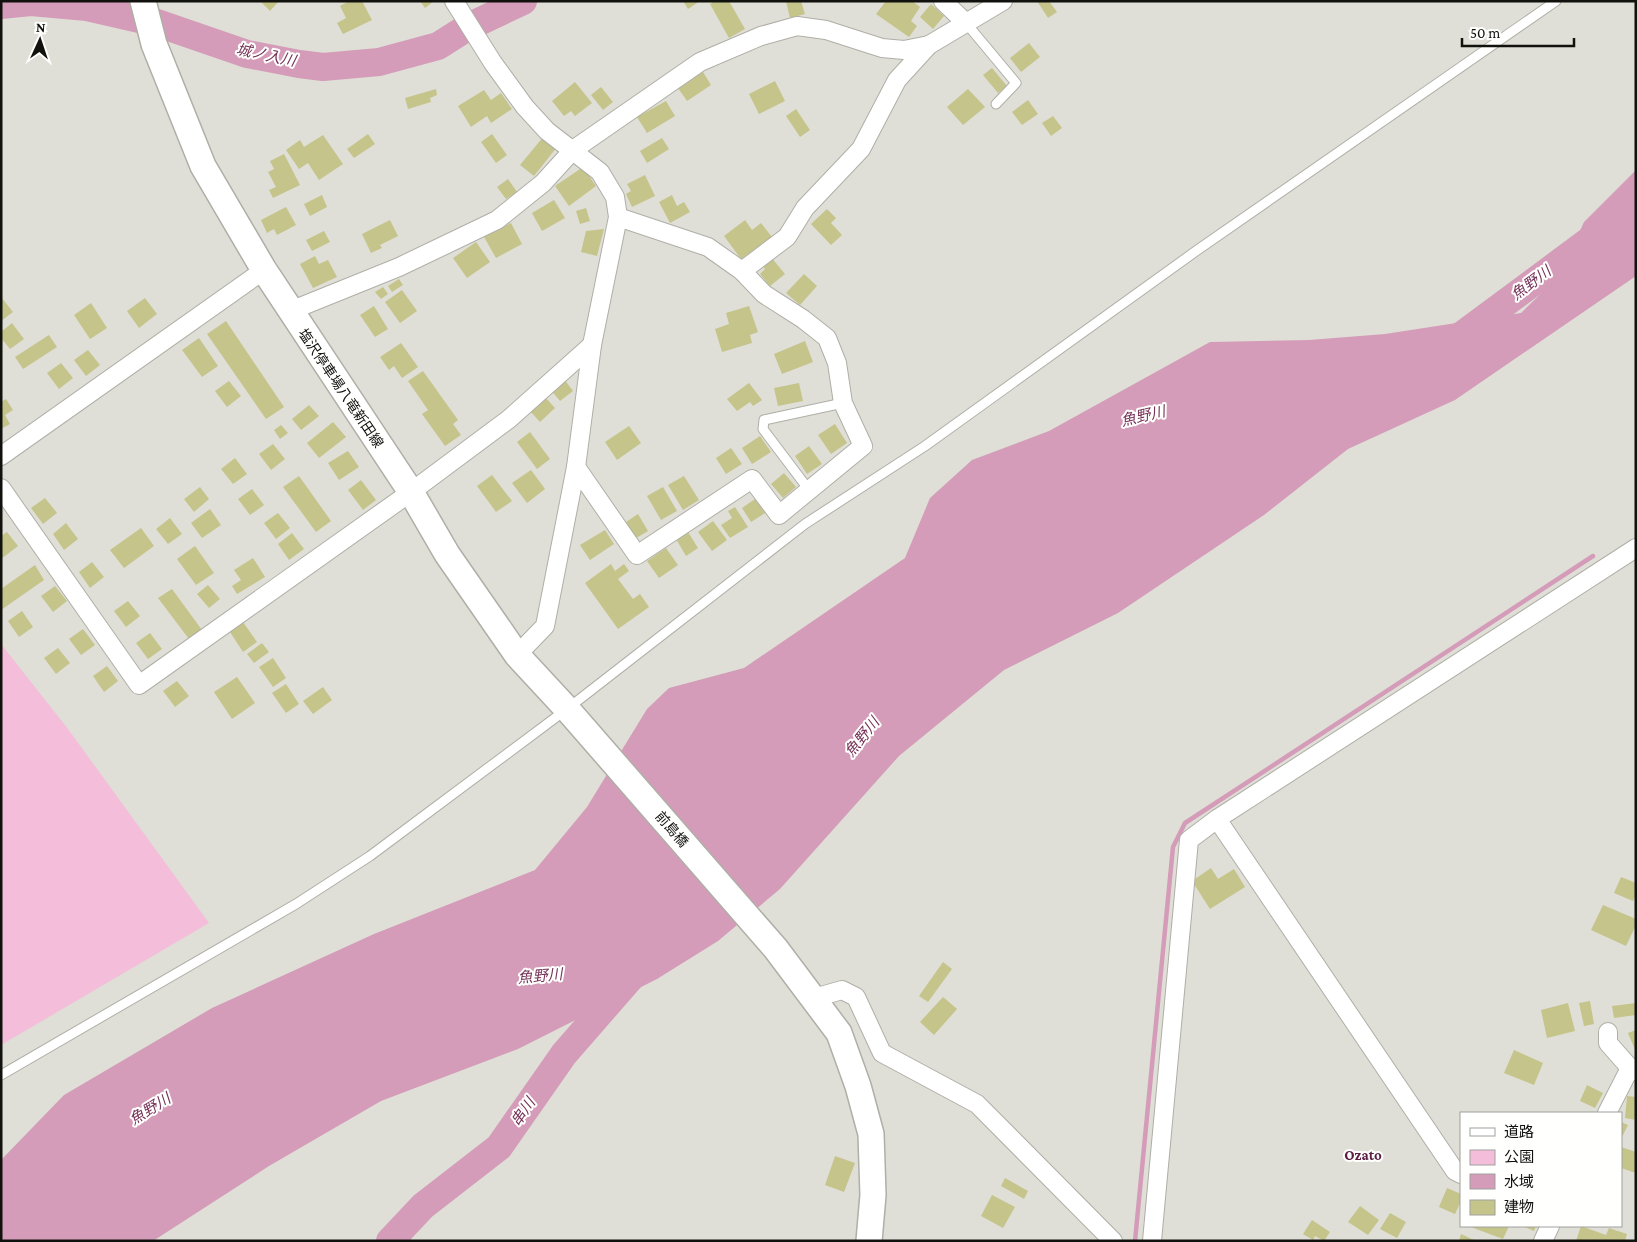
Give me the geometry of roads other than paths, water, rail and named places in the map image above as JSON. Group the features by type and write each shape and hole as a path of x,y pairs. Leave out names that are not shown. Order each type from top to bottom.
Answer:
{"main road":[{"name":"塩沢停車場八竜新田線","path":"142,1 154,44 203,166 264,270 411,492 447,554 517,655 567,709"},
{"name":"前島橋","path":"567,709 776,949 814,998"},
{"path":"814,998 839,1033 858,1086 871,1134 873,1195 869,1241"}],"street":[{"path":"943,1 966,23"},
{"path":"290,311 399,267 497,220 542,183 573,150 700,62 761,36 797,26 826,30 882,48 904,50 929,44 1003,1"},
{"path":"455,3 493,63 525,107 547,131 600,172 616,197 618,217 592,344 576,467 545,626 517,655"},
{"path":"742,271 787,237 805,208 861,149 898,80 929,44"},
{"path":"576,467 637,555 752,479 779,515 863,446 843,403 837,363 827,338 803,319 764,294 742,271 708,247 618,217"},
{"path":"1,456 264,270"},
{"path":"1,488 139,685 411,492 509,418 592,344"},
{"path":"1152,1241 1189,840 1217,819 1636,548"},
{"path":"1217,819 1455,1171 1460,1174"},
{"path":"814,998 842,990 856,997 882,1053 977,1104 1113,1241"},
{"path":"1608,1032 1608,1043 1633,1070 1608,1112"},
{"path":"1543,1241 1550,1227"}],"lane":[{"path":"1,1075 304,898 370,856 567,709 805,524 925,446 1196,251 1556,1"},
{"path":"966,23 1016,83 996,104"},
{"path":"810,490 763,429 764,420 843,403"}],"water":[{"path":"1636,170 1636,276 1455,400 1348,449 1264,515 1118,613 1004,670 899,756 780,889 718,941 657,979 518,1049 381,1101 269,1166 153,1241 1,1241 1,1160 64,1095 212,1008 374,934 535,870 587,807 647,709 669,688 744,668 905,558 930,498 972,460 1049,431 1210,342 1309,340 1385,334 1521,313 1559,276 1584,222"}],"waterway":[{"name":"城ノ入川","path":"1,5 31,2 87,7 157,23 247,54 323,67 379,62 438,46 468,27 523,1"},
{"name":"魚野川","path":"1454,341 1636,206"},
{"path":"1135,1241 1173,847 1185,823 1593,556"},
{"name":"串川","path":"390,1241 423,1206 499,1147 564,1054 632,976"}],"district":[{"name":"Ozato","path":"1363,1155"}]}
